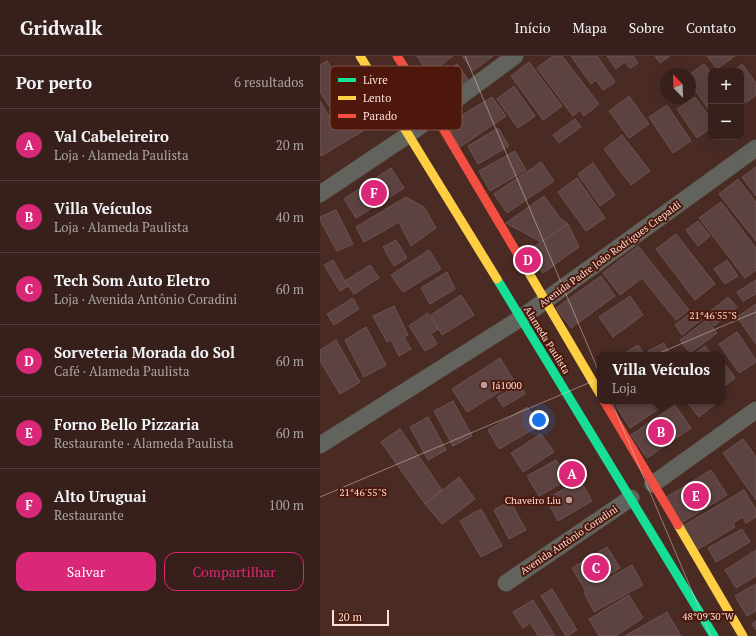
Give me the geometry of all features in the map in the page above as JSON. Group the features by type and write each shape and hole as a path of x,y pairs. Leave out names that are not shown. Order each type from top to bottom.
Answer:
{"main road":[{"name":"Alameda Paulista","path":"360,56 366,66"},
{"name":"Alameda Paulista","path":"397,56 403,66"},
{"name":"Alameda Paulista","path":"405,130 714,636"},
{"name":"Alameda Paulista","path":"444,130 597,389"},
{"path":"606,404 743,636"}],"street":[{"path":"462,95 515,56"},
{"path":"320,194 415,130"},
{"name":"Avenida Padre João Rodrigues Crepaldi","path":"320,445 546,301 756,148"},
{"path":"653,484 756,410"},
{"name":"Avenida Antônio Coradini","path":"506,582 631,498"}],"building":[{"path":"417,56 453,56 440,66 424,66"},
{"path":"462,56 493,56 473,71"},
{"path":"553,56 562,56 599,104 584,116 580,110 573,116 537,68"},
{"path":"571,56 597,56 615,82 603,90 596,80 591,84"},
{"path":"607,56 633,56 638,63 630,68 625,62 616,69"},
{"path":"655,56 670,56 660,63"},
{"path":"707,56 735,56 718,68 716,68"},
{"path":"327,61 330,66 329,106 320,92 320,65"},
{"path":"529,62 562,106 543,120 511,76"},
{"path":"704,64 708,69 708,109 696,92 696,70"},
{"path":"742,64 756,83 756,95 746,103 744,100 744,68 737,68"},
{"path":"462,71 468,79 462,83"},
{"path":"514,86 535,116 518,128 497,99"},
{"path":"629,96 649,124 629,138 609,111"},
{"path":"492,97 506,116 460,147 449,130 462,130 462,115"},
{"path":"696,98 708,115 708,130 697,138 677,109 684,104 696,104"},
{"path":"320,101 330,115 330,130 365,130 321,156"},
{"path":"667,105 691,141 673,153 649,117"},
{"path":"575,119 581,127 559,143 553,135"},
{"path":"498,128 509,146 478,164 468,146"},
{"path":"622,135 650,171 631,185 604,149"},
{"path":"515,151 526,170 490,191 479,171"},
{"path":"541,162 554,181 507,213 494,194"},
{"path":"593,163 615,195 600,206 578,174"},
{"path":"756,167 756,196 742,177"},
{"path":"391,168 404,188 356,218 344,199"},
{"path":"577,178 605,218 586,231 558,192"},
{"path":"738,179 756,202 756,241 719,194"},
{"path":"544,196 560,218 568,224 541,242 506,223"},
{"path":"406,197 424,207 436,228 411,246 399,222 364,242 356,227"},
{"path":"721,202 756,248 756,270 745,278 699,218"},
{"path":"336,210 353,244 337,251 320,220 320,217"},
{"path":"698,221 710,236 698,246 686,230"},
{"path":"568,224 579,247 543,273 528,251"},
{"path":"676,234 715,284 695,300 656,249"},
{"path":"396,240 407,258 394,266 383,247"},
{"path":"638,246 689,310 676,320 642,278 620,295 603,273"},
{"path":"429,250 441,269 403,292 391,275"},
{"path":"333,260 348,286 340,291 324,265"},
{"path":"727,260 738,276 725,284 714,269"},
{"path":"370,265 379,278 354,294 345,281"},
{"path":"447,272 455,289 430,304 421,288"},
{"path":"601,276 615,296 571,328 556,308"},
{"path":"756,280 756,294 743,301 737,292"},
{"path":"461,295 474,315 442,335 431,315"},
{"path":"630,296 643,315 613,337 599,317"},
{"path":"728,297 737,307 714,326 706,315"},
{"path":"353,298 359,309 334,325 327,314"},
{"path":"756,304 756,344 737,317"},
{"path":"394,306 408,335 404,337 411,349 399,356 391,340 387,342 373,316"},
{"path":"694,310 701,320 682,335 675,325"},
{"path":"428,313 438,329 431,334 437,344 425,351 409,326"},
{"path":"707,320 717,333 691,352 689,352 680,340"},
{"path":"366,327 386,365 364,377 345,340"},
{"path":"737,332 756,362 739,373 719,344"},
{"path":"336,340 360,382 340,394 320,361 320,350"},
{"path":"664,343 668,352 648,352"},
{"path":"638,345 643,352 627,352"},
{"path":"705,346 709,352 697,352"},
{"name":"Já1000","path":"500,358 515,382 467,412 452,389"},
{"path":"725,364 735,378 725,386"},
{"path":"520,384 525,394 503,407 497,397"},
{"path":"453,401 472,436 453,446 434,411"},
{"path":"619,404 658,404 660,408 630,428 616,406"},
{"path":"688,404 715,404 699,417"},
{"path":"675,405 691,428 647,458 631,435"},
{"path":"527,407 539,426 499,449 488,430"},
{"path":"428,417 446,450 428,460 410,427"},
{"path":"400,429 442,490 425,504 381,442"},
{"path":"541,434 554,452 523,472 511,453"},
{"path":"743,439 756,457 756,500 723,453"},
{"path":"556,460 564,473 574,467 578,474 539,496 527,476"},
{"path":"711,470 727,495 681,523 665,498"},
{"path":"459,477 475,499 442,524 425,504"},
{"name":"Chaveiro Liu","path":"580,480 592,501 558,521 546,499"},
{"path":"744,490 756,510 756,517 746,523 743,517 733,523 735,527 697,550 683,526"},
{"path":"510,501 526,530 509,539 494,510"},
{"path":"481,509 502,546 481,557 460,521"},
{"path":"742,529 750,542 716,562 708,548"},
{"path":"607,547 620,568 585,590 572,568"},
{"path":"756,550 756,576 736,588 725,570"},
{"path":"632,565 643,585 594,612 584,592"},
{"path":"756,584 756,611 747,616 735,596"},
{"path":"552,589 577,630 567,636 541,596"},
{"path":"629,595 643,618 615,636 599,636 589,619"},
{"path":"533,600 555,636 538,636 530,623 523,628 513,612"},
{"path":"667,612 681,636 625,636"},
{"path":"756,621 756,630 752,624"}],"traffic: fast":[{"path":"497,279 714,636"}],"traffic: slow":[{"path":"360,56 366,66"},
{"path":"405,130 497,279"},
{"path":"526,268 597,389"},
{"path":"678,525 743,636"}],"traffic: jam":[{"path":"397,56 403,66"},
{"path":"444,130 526,268"},
{"path":"606,404 678,525"}],"place":[{"name":"Alto Uruguai","path":"374,193"},
{"name":"Sorveteria Morada do Sol","path":"528,260"},
{"name":"Já1000","path":"484,385"},
{"name":"Villa Veículos","path":"661,432"},
{"name":"Val Cabeleireiro","path":"572,474"},
{"name":"Forno Bello Pizzaria","path":"696,496"},
{"name":"Chaveiro Liu","path":"569,500"},
{"name":"Tech Som Auto Eletro","path":"596,568"}]}
